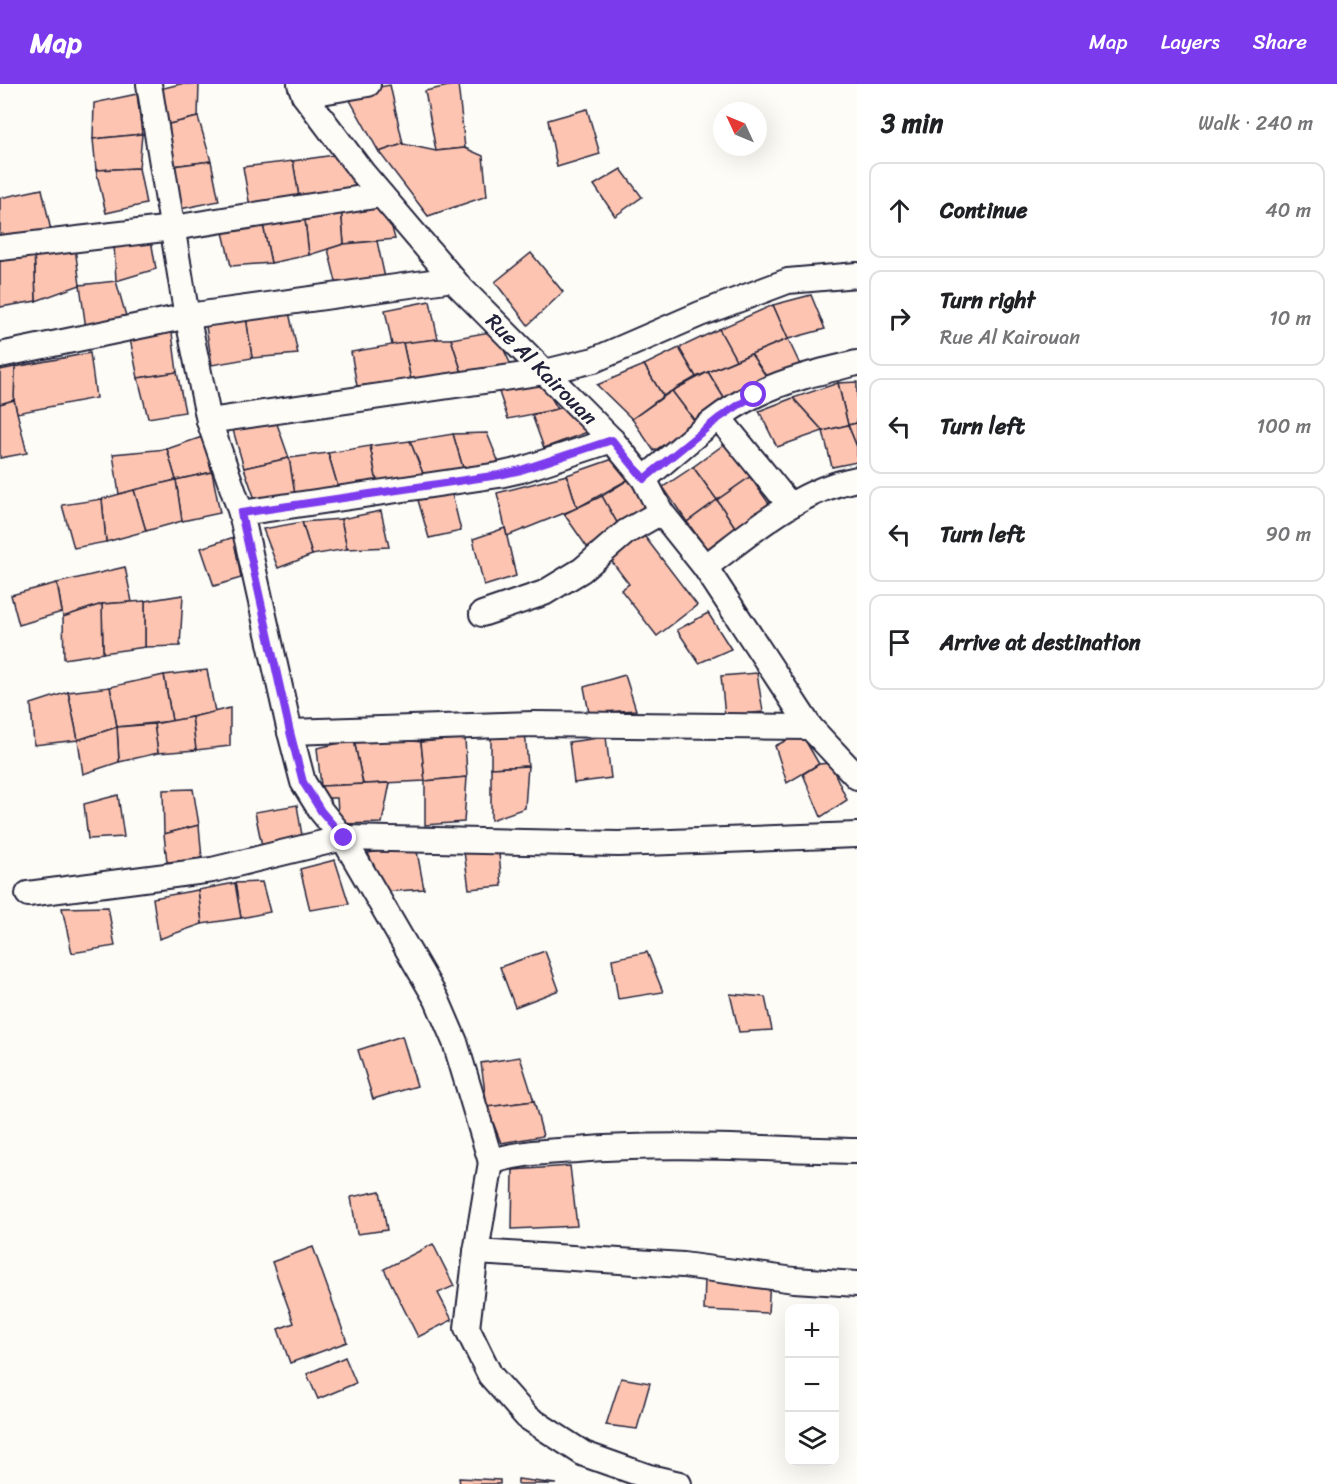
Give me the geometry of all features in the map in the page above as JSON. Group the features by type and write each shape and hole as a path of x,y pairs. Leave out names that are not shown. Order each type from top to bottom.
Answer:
{"street":[{"path":"149,84 172,228 209,421 241,513 303,782 321,811 344,838 437,999 455,1042 491,1162 476,1252 467,1328 490,1375 527,1416 584,1454 649,1477 679,1484"},
{"path":"302,89 368,84"},
{"name":"Rue Al Kairouan","path":"302,89 381,195 453,279 612,440 644,479 661,512 705,567 810,727 857,777"},
{"path":"0,248 172,228 381,195"},
{"path":"209,421 545,372 594,360 700,314 788,281 857,275"},
{"path":"0,355 188,316 453,279"},
{"path":"644,479 719,418 754,395 808,375 857,363"},
{"path":"719,418 789,504"},
{"path":"241,513 499,475 612,440"},
{"path":"705,567 789,504 844,481 857,479"},
{"path":"482,614 544,593 582,570 626,532 661,512"},
{"path":"290,732 534,724 810,727"},
{"path":"28,894 212,870 344,838 618,844 857,835"},
{"path":"491,1162 511,1155 602,1148 671,1147 857,1151"},
{"path":"476,1252 683,1266 794,1280 857,1284"}],"building":[{"path":"180,84 199,84 198,117 161,126 160,89"},
{"path":"458,84 465,148 436,151 425,91"},
{"path":"390,85 403,144 379,152 346,93"},
{"path":"137,94 142,134 93,139 94,103"},
{"path":"587,109 600,154 557,167 548,120"},
{"path":"198,117 211,161 173,166 161,126"},
{"path":"142,134 139,168 96,170 93,139"},
{"path":"403,144 436,151 465,148 483,156 487,196 428,216 379,152"},
{"path":"341,154 361,191 300,203 293,161"},
{"path":"211,161 219,201 180,209 173,166"},
{"path":"293,161 300,203 250,207 243,167"},
{"path":"139,168 146,204 106,213 96,170"},
{"path":"621,169 642,197 615,216 594,185"},
{"path":"42,189 51,231 0,242 0,198"},
{"path":"386,205 395,239 344,244 341,209"},
{"path":"341,209 344,244 309,255 305,220"},
{"path":"305,220 309,255 271,263 263,225"},
{"path":"263,225 271,263 231,266 222,228"},
{"path":"150,234 156,269 116,281 114,244"},
{"path":"377,241 385,278 337,286 328,249 344,244"},
{"path":"75,248 80,285 36,301 34,250"},
{"path":"34,250 36,301 0,307 0,257"},
{"path":"531,253 563,292 528,325 495,282"},
{"path":"116,281 128,323 86,329 80,285"},
{"path":"811,295 825,329 788,339 773,305"},
{"path":"430,301 438,339 392,345 385,310"},
{"path":"773,305 788,339 736,360 719,329"},
{"path":"289,312 298,354 252,358 246,317"},
{"path":"246,317 252,358 212,365 206,326"},
{"path":"719,329 736,360 696,377 679,348"},
{"path":"495,331 511,365 462,373 451,339"},
{"path":"172,333 177,372 138,378 130,339"},
{"path":"451,339 462,373 411,380 403,343"},
{"path":"788,339 803,371 770,382 751,354"},
{"path":"403,343 411,380 357,386 351,352"},
{"path":"679,348 696,377 663,396 644,365"},
{"path":"90,353 96,398 17,413 14,400 15,367"},
{"path":"751,354 770,382 727,403 708,372"},
{"path":"644,365 663,396 632,419 597,385"},
{"path":"15,367 14,400 0,404 0,370"},
{"path":"177,372 185,412 148,418 138,378"},
{"path":"708,372 727,403 697,424 672,391"},
{"path":"540,379 558,409 508,419 497,386"},
{"path":"857,382 857,423 848,425 838,383"},
{"path":"838,383 848,425 823,431 793,398"},
{"path":"672,391 697,424 654,451 632,419"},
{"path":"793,398 823,431 777,447 759,411"},
{"path":"14,400 27,453 0,458 0,404"},
{"path":"573,405 593,430 544,448 532,415"},
{"path":"857,423 857,447 848,425"},
{"path":"277,424 289,458 244,468 233,430"},
{"path":"848,425 857,447 857,462 832,467 823,431"},
{"path":"487,433 501,468 463,468 453,434"},
{"path":"453,434 463,468 424,476 410,441"},
{"path":"202,437 212,472 176,480 167,449"},
{"path":"410,441 424,476 377,483 370,446"},
{"path":"726,443 750,477 717,500 693,467"},
{"path":"370,446 377,483 338,487 328,453"},
{"path":"167,449 176,480 119,494 113,454"},
{"path":"328,453 338,487 295,495 289,458"},
{"path":"289,458 295,495 257,505 244,468"},
{"path":"616,458 631,478 577,508 567,475"},
{"path":"693,467 717,500 687,522 663,487"},
{"path":"212,472 220,513 182,521 176,480"},
{"path":"567,475 577,508 507,536 497,493"},
{"path":"750,477 773,509 739,533 717,500"},
{"path":"631,478 649,509 620,528 602,496"},
{"path":"176,480 182,521 146,531 134,490"},
{"path":"134,490 146,531 106,542 102,499"},
{"path":"452,494 461,531 429,538 418,500"},
{"path":"602,496 620,528 587,547 564,514"},
{"path":"102,499 106,542 74,548 62,505"},
{"path":"717,500 739,533 710,553 687,522"},
{"path":"381,511 389,547 347,549 341,519"},
{"path":"341,519 347,549 312,555 302,522"},
{"path":"302,522 312,555 278,568 263,529"},
{"path":"505,528 516,576 484,586 473,539"},
{"path":"639,529 697,605 657,636 621,590 629,584 606,554"},
{"path":"234,537 241,578 214,586 201,548"},
{"path":"125,567 132,602 102,604 63,617 57,583"},
{"path":"57,583 62,612 19,625 11,595"},
{"path":"183,595 180,646 145,647 145,601"},
{"path":"145,601 145,647 103,653 102,604"},
{"path":"102,604 103,653 64,659 63,617"},
{"path":"708,613 731,649 699,663 677,630"},
{"path":"207,670 215,712 172,721 164,675"},
{"path":"757,673 763,712 725,716 721,676"},
{"path":"164,675 172,721 117,727 110,687"},
{"path":"625,675 636,710 589,713 584,687"},
{"path":"110,687 117,727 78,740 68,692"},
{"path":"68,692 78,740 34,745 31,704"},
{"path":"230,708 230,746 196,750 192,717"},
{"path":"192,717 196,750 158,753 154,724"},
{"path":"154,724 158,753 119,762 117,727"},
{"path":"117,727 119,762 83,774 78,740"},
{"path":"525,731 528,766 491,768 491,733"},
{"path":"801,733 819,764 787,783 775,746"},
{"path":"606,737 611,778 574,783 569,742"},
{"path":"390,738 421,742 425,781 363,784 354,740"},
{"path":"465,738 467,777 425,781 421,742"},
{"path":"354,740 363,784 321,786 317,748"},
{"path":"830,763 847,800 821,817 803,774 819,764"},
{"path":"528,766 525,808 491,820 491,768"},
{"path":"467,777 464,822 425,825 425,781"},
{"path":"390,783 382,823 339,824 337,798 319,798 321,786"},
{"path":"193,789 199,825 164,834 163,790"},
{"path":"118,795 124,837 88,839 84,804"},
{"path":"297,805 303,842 263,851 255,812"},
{"path":"199,825 202,859 167,862 164,834"},
{"path":"498,843 502,886 469,889 463,844"},
{"path":"416,846 424,889 384,892 368,853"},
{"path":"335,860 349,904 310,910 300,869"},
{"path":"262,882 270,912 241,918 235,883"},
{"path":"235,883 241,918 202,924 198,890"},
{"path":"198,890 202,924 159,939 153,898"},
{"path":"108,907 115,946 72,953 62,908"},
{"path":"545,951 559,990 515,1007 500,967"},
{"path":"647,952 663,992 618,999 612,959"},
{"path":"730,994 765,997 772,1030 739,1032"},
{"path":"402,1036 417,1086 373,1099 358,1050"},
{"path":"520,1057 534,1101 487,1107 481,1063"},
{"path":"534,1101 543,1136 501,1143 487,1107"},
{"path":"570,1166 577,1226 512,1229 513,1170"},
{"path":"380,1191 387,1230 357,1234 351,1197"},
{"path":"433,1244 454,1286 438,1293 452,1320 418,1337 384,1269"},
{"path":"313,1247 347,1342 290,1363 278,1329 294,1323 272,1262"},
{"path":"705,1277 770,1280 768,1313 704,1310"},
{"path":"345,1357 356,1383 318,1399 307,1374"},
{"path":"621,1378 650,1383 637,1429 606,1425"},
{"path":"459,1478 500,1480 500,1484 460,1484"},
{"path":"518,1479 556,1484 518,1484"}],"route":[{"path":"344,838 321,811 303,782 241,513 499,475 612,440 644,479 719,418 754,395"}]}
